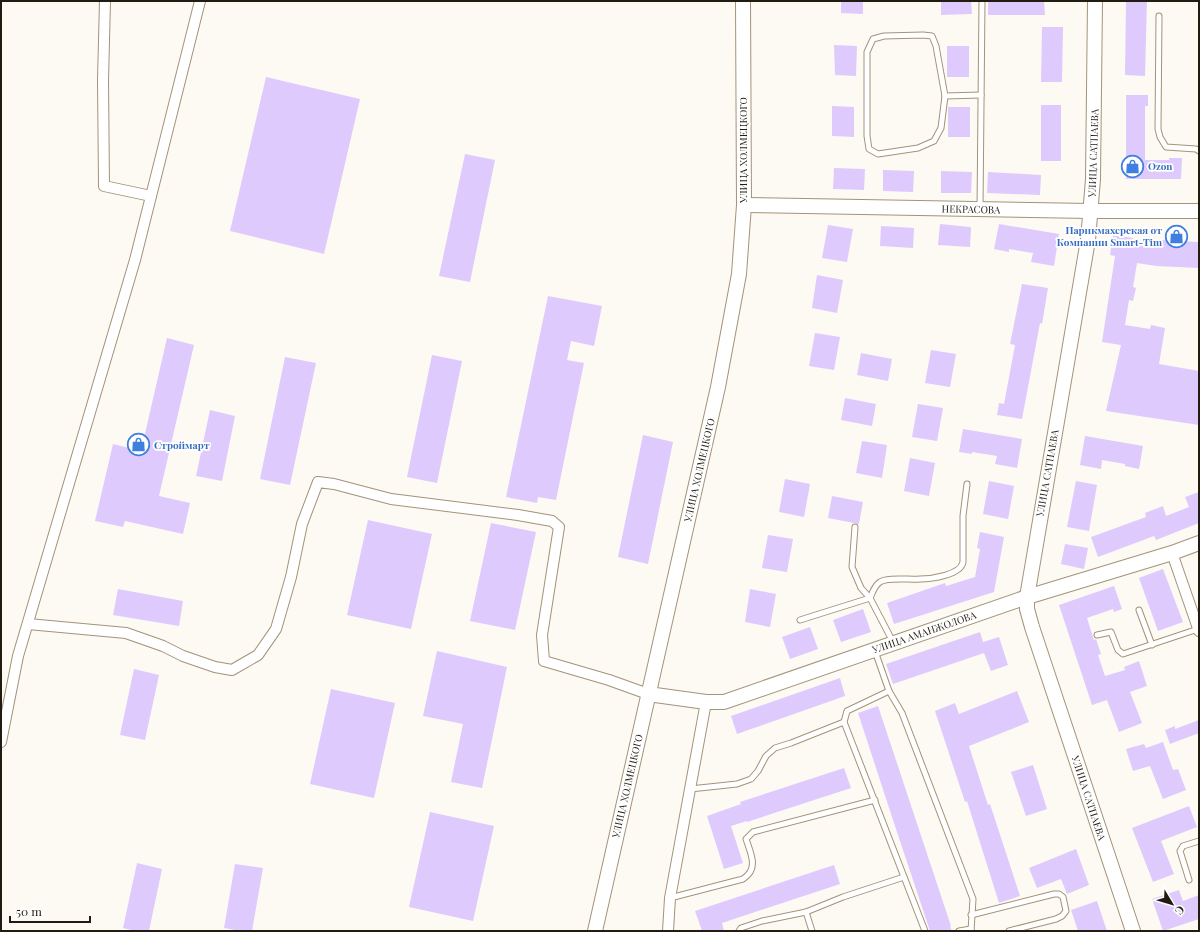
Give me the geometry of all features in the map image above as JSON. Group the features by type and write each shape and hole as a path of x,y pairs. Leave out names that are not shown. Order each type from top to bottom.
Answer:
{"street":[{"path":"105,1 103,80 104,186 151,196"},
{"path":"1,742 18,656 135,260 200,1"},
{"name":"УЛИЦА ХОЛМЕЦКОГО","path":"594,931 718,387 739,274 744,205 743,1"},
{"name":"УЛИЦА САТПАЕВА","path":"1095,1 1093,179 1088,240 1026,597 1027,609 1032,627 1133,931"},
{"name":"НЕКРАСОВА","path":"744,205 1090,212 1199,211"},
{"path":"28,624 126,633 163,646 183,656 215,667 232,670 258,655 276,629 291,577 302,524 318,482 391,500 518,515 552,522 559,526 542,635 544,661 609,680 648,694"},
{"name":"УЛИЦА АМАНЖОЛОВА","path":"648,694 706,702 724,702 1026,597 1172,553 1199,543"},
{"path":"1172,553 1199,630"},
{"path":"668,931 670,898 706,702"}],"lane":[{"path":"980,209 982,1"},
{"path":"1158,16 1159,133 1166,147 1198,151"},
{"path":"884,36 932,36 936,46 945,96 940,128 934,141 918,148 878,154 869,150 867,136 866,52 873,39 884,36"},
{"path":"945,96 981,95"},
{"path":"800,620 870,598 875,586 883,580 920,580 948,575 961,567 963,562 963,516 967,484"},
{"path":"855,528 852,567 861,588 870,598 893,643"},
{"path":"1139,610 1152,645"},
{"path":"1097,635 1112,632 1118,650 1123,654 1199,630"},
{"path":"874,650 889,691 902,712 972,899 971,930 959,931"},
{"path":"889,691 847,711 844,722 924,931"},
{"path":"690,789 737,784 751,779 758,772 766,756 775,748 792,743 844,722"},
{"path":"670,898 743,879 748,876 752,869 753,863 746,839 753,832 875,800"},
{"path":"1189,880 1180,851 1183,846 1199,841"},
{"path":"739,931 741,928 762,922 806,912 843,897 904,877"},
{"path":"971,915 1054,894 1059,894 1062,897 1066,911 1062,916 1056,919 1009,931"},
{"path":"806,912 812,931"}],"building":[{"path":"841,1 863,1 863,14 841,13"},
{"path":"941,1 971,1 972,14 941,15"},
{"path":"988,1 1044,1 1045,15 988,15"},
{"path":"1126,1 1147,1 1145,76 1125,75"},
{"path":"1042,27 1063,27 1062,82 1041,82"},
{"path":"834,45 857,46 856,76 835,75"},
{"path":"947,46 969,46 969,77 947,77"},
{"path":"266,77 360,99 324,254 230,231"},
{"path":"1126,95 1148,95 1148,106 1145,106 1145,160 1169,160 1169,158 1182,158 1181,179 1126,179"},
{"path":"1041,105 1061,105 1061,161 1041,161"},
{"path":"832,106 854,107 854,137 832,136"},
{"path":"948,107 970,107 970,137 948,137"},
{"path":"465,154 495,160 470,282 439,276"},
{"path":"834,168 865,169 864,190 833,189"},
{"path":"883,170 914,171 913,192 883,191"},
{"path":"941,171 972,172 971,193 941,193"},
{"path":"988,172 1041,175 1040,195 987,193"},
{"path":"940,224 970,227 970,247 938,245"},
{"path":"999,224 1059,234 1054,266 1031,262 1033,253 1009,249 1009,252 994,249"},
{"path":"828,225 853,229 847,262 822,258"},
{"path":"881,226 914,228 913,248 880,246"},
{"path":"1113,235 1133,238 1132,241 1159,246 1159,240 1199,242 1199,268 1156,266 1137,263 1133,287 1136,288 1133,301 1129,300 1125,325 1150,329 1151,325 1165,328 1159,364 1199,371 1199,425 1106,411 1121,345 1102,342 1115,256 1110,255"},
{"path":"817,275 843,280 837,313 812,308"},
{"path":"1022,284 1048,288 1022,419 997,415 999,403 1004,404 1015,345 1010,344"},
{"path":"548,296 602,306 594,346 571,341 567,360 584,363 556,500 538,497 537,503 506,497"},
{"path":"815,333 840,337 834,370 809,366"},
{"path":"167,338 194,345 159,496 190,503 183,534 125,521 123,527 95,521 113,444 141,451"},
{"path":"931,350 956,354 950,387 925,383"},
{"path":"861,353 892,359 888,381 857,375"},
{"path":"432,355 462,361 437,483 407,477"},
{"path":"285,357 316,363 290,485 260,479"},
{"path":"845,398 876,404 872,426 841,420"},
{"path":"918,404 943,408 937,441 912,437"},
{"path":"210,410 235,416 222,481 196,476"},
{"path":"963,429 1022,439 1017,468 995,464 997,456 972,452 972,454 959,452"},
{"path":"643,435 673,442 648,564 618,557"},
{"path":"1085,436 1143,446 1139,469 1125,466 1125,464 1102,460 1101,469 1080,465"},
{"path":"862,441 887,445 882,478 856,473"},
{"path":"910,458 935,463 929,496 904,491"},
{"path":"785,479 810,484 804,517 779,512"},
{"path":"989,481 1014,486 1008,519 983,514"},
{"path":"1076,481 1097,485 1089,531 1067,527"},
{"path":"1199,492 1199,523 1156,540 1154,536 1098,557 1091,537 1146,517 1145,513 1163,506 1166,516 1189,507 1185,497"},
{"path":"832,496 863,502 859,524 828,518"},
{"path":"368,520 432,534 411,629 347,615"},
{"path":"491,523 536,532 515,630 470,621"},
{"path":"980,532 1004,537 994,592 894,624 887,603 945,583 946,586 975,577 980,549 977,548"},
{"path":"768,535 793,539 787,572 762,568"},
{"path":"1065,544 1088,548 1084,569 1061,564"},
{"path":"1163,569 1183,622 1158,631 1139,578"},
{"path":"1114,586 1122,609 1114,612 1113,609 1087,618 1094,640 1096,639 1101,654 1098,655 1105,676 1125,670 1124,667 1139,661 1147,686 1130,692 1142,723 1119,732 1107,700 1092,705 1059,605"},
{"path":"118,589 183,601 179,626 113,615"},
{"path":"750,589 776,594 770,627 745,622"},
{"path":"863,609 871,632 841,642 833,620"},
{"path":"810,627 818,649 790,659 782,637"},
{"path":"980,632 983,642 999,637 1008,665 991,671 984,653 893,684 886,664"},
{"path":"437,651 507,667 482,788 451,782 463,724 423,716"},
{"path":"134,669 159,675 145,740 120,735"},
{"path":"840,678 845,696 737,734 731,716"},
{"path":"331,689 395,703 374,798 310,784"},
{"path":"1017,691 1029,722 969,746 988,805 990,804 1020,896 999,903 967,801 965,802 935,711 955,703 959,714"},
{"path":"878,706 952,931 930,931 894,823 858,713"},
{"path":"1199,720 1199,733 1170,744 1165,730 1175,726 1175,729"},
{"path":"1163,742 1173,770 1178,769 1186,790 1163,799 1150,766 1133,771 1126,749 1144,744 1146,748"},
{"path":"1033,765 1047,809 1026,816 1011,772"},
{"path":"844,768 851,788 731,826 743,863 724,869 707,816 741,804 740,802"},
{"path":"1189,806 1197,827 1161,841 1174,874 1153,882 1132,828"},
{"path":"430,812 494,826 473,921 409,907"},
{"path":"1076,849 1089,885 1067,894 1061,879 1037,888 1029,868"},
{"path":"137,863 162,869 149,931 135,931 123,928"},
{"path":"235,864 263,868 252,931 240,931 224,928"},
{"path":"834,865 840,884 722,923 724,931 702,931 695,911"},
{"path":"1179,890 1183,901 1199,895 1199,919 1163,931 1152,899"},
{"path":"1097,901 1107,931 1078,931 1071,910"}],"place":[{"name":"Ozon","path":"1133,166"},
{"name":"Парикмахерская от Компании Smart-Tim","path":"1177,236"},
{"name":"Строймарт","path":"138,445"}]}
